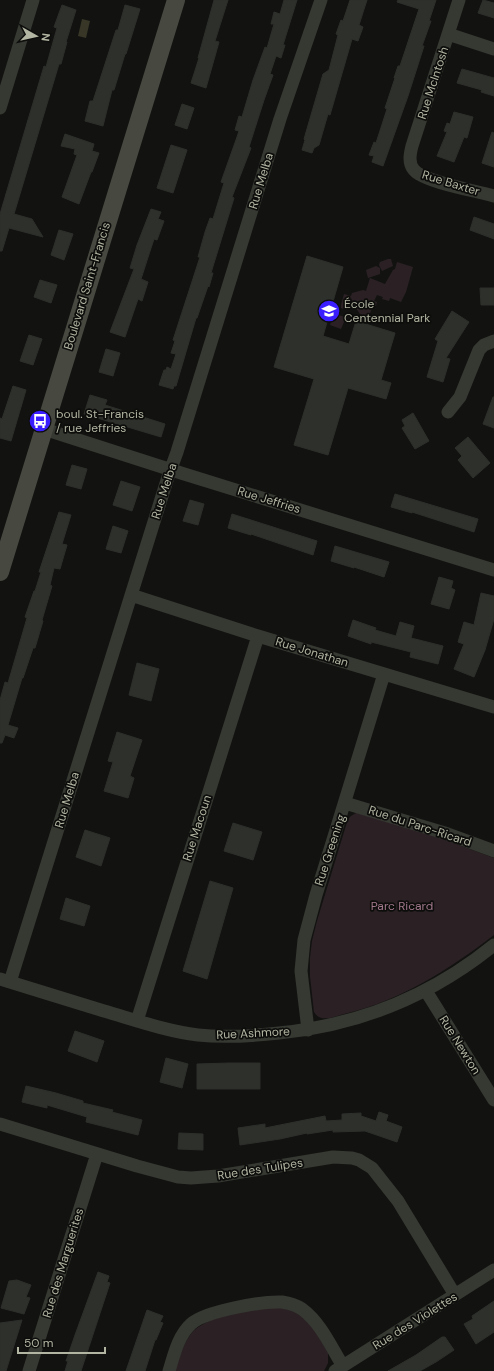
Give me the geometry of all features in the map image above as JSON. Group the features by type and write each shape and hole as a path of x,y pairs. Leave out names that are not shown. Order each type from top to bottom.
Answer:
{"street":[{"path":"0,108 33,0"},
{"name":"Boulevard Saint-Francis","path":"0,572 176,0"},
{"name":"Rue Melba","path":"5,980 131,595 170,469 177,452 280,119 321,0"},
{"name":"Rue McIntosh","path":"411,166 410,154 459,0"},
{"path":"448,34 494,49"},
{"name":"Rue Baxter","path":"411,166 418,174 424,177 494,196"},
{"path":"448,412 460,397 479,350 484,345 494,340"},
{"name":"Rue Jeffries","path":"44,429 494,570"},
{"name":"Rue Jonathan","path":"131,595 258,636 493,705"},
{"name":"Rue Macoun","path":"137,1021 258,636"},
{"name":"Rue Greening","path":"308,1030 301,971 302,950 310,914 384,674"},
{"name":"Rue du Parc-Ricard","path":"345,803 448,834 494,852"},
{"name":"Rue Ashmore","path":"5,980 137,1021 186,1033 225,1036 258,1036 308,1030 342,1023 403,1002 426,991 452,975 494,945"},
{"name":"Rue Newton","path":"426,991 494,1100"},
{"name":"Rue des Tulipes","path":"0,1124 168,1175 191,1178 218,1176 334,1157 359,1160 372,1168 388,1187 455,1295"},
{"name":"Rue des Marguerites","path":"29,1371 97,1154"},
{"name":"Rue des Violettes","path":"339,1369 494,1270"},
{"path":"169,1371 184,1332 195,1321 219,1312 260,1303 275,1302 284,1302 296,1306 310,1316 324,1335 339,1369"}],"green space":[{"path":"391,259 393,266 382,271 379,265 380,262"},
{"path":"397,262 413,267 406,292 401,302 390,298 389,301 382,299 383,297 377,295 374,301 377,302 376,306 373,306 368,318 360,314 356,308 352,307 351,309 348,308 347,310 341,308 344,294 351,296 352,293 363,290 366,291 370,278 385,284 395,269"},
{"path":"376,266 380,268 380,274 368,278 366,270"},
{"path":"333,314 346,317 341,329 330,325"},
{"name":"Parc Ricard","path":"356,813 361,813 424,832 494,858 494,935 441,972 404,993 365,1008 331,1018 323,1018 314,1012 310,976 312,941 348,819"},
{"path":"258,1308 282,1308 298,1312 313,1326 328,1353 328,1363 324,1371 175,1371 188,1338 202,1325 218,1317 244,1310"}],"shaded area":[{"path":"82,19 90,21 86,38 78,36"}],"building":[{"path":"214,0 228,0 215,41 219,42 206,88 191,83"},
{"path":"284,0 297,0 283,45 285,45 281,58 276,56 270,74 273,75 249,147 251,148 232,197 234,198 211,273 213,273 209,287 208,286 196,318 176,386 174,386 173,389 159,385 164,370 166,370 167,367 171,369 176,354 171,353 175,341 173,340 200,257 198,257 205,232 210,218 213,219 224,183 221,182 239,131 235,130 239,116 242,117 253,80 265,47 267,48 274,24 271,24 274,12 280,14"},
{"path":"350,0 367,0 359,25 363,27 358,41 352,39 330,115 328,114 319,145 314,148 312,153 302,150 304,139 323,74 329,70 338,35 336,34 341,20 343,21"},
{"path":"398,0 436,0 429,21 431,21 422,46 424,46 383,166 372,162 374,156 369,155 374,142 376,143 387,109 385,108 394,78 398,66 400,66 419,9 397,2"},
{"path":"483,0 494,3 494,18 478,13"},
{"path":"62,5 76,10 61,64 59,64 14,214 32,219 43,237 9,228 2,251 0,251 0,214 44,66 46,67 57,28 54,27"},
{"path":"125,5 140,9 114,90 112,90 103,126 85,121 90,101 93,101 116,30 118,30"},
{"path":"462,69 494,78 494,96 481,92 482,90 457,83"},
{"path":"182,104 194,108 187,129 175,125"},
{"path":"454,112 473,117 467,138 464,137 454,162 437,156 447,132 444,131 447,123 450,124"},
{"path":"492,132 494,133 494,167 482,163"},
{"path":"65,134 94,144 92,151 99,153 79,204 62,197 77,155 74,154 75,149 61,146"},
{"path":"171,145 187,150 173,193 157,188"},
{"path":"151,209 161,212 158,219 164,221 157,240 154,239 141,279 148,282 142,301 138,299 125,337 110,332 134,269 130,268"},
{"path":"474,217 494,224 494,239 470,230"},
{"path":"59,230 73,234 64,260 51,255"},
{"path":"307,256 343,267 323,336 349,344 356,321 395,333 381,380 391,383 386,399 348,388 328,455 294,445 314,379 274,367"},
{"path":"40,280 57,285 51,303 34,297"},
{"path":"480,288 494,288 494,305 481,305"},
{"path":"452,311 469,322 446,358 450,359 443,382 427,377 438,341 435,339"},
{"path":"29,335 42,339 33,365 20,361"},
{"path":"106,349 120,353 113,376 99,372"},
{"path":"13,386 26,390 11,441 0,438 0,418 2,419"},
{"path":"90,395 107,400 105,405 165,424 161,437 84,414"},
{"path":"494,397 494,428 483,424"},
{"path":"413,413 429,441 415,449 402,428 405,426 402,420"},
{"path":"468,437 490,463 473,478 458,460 462,456 455,448"},
{"path":"72,465 87,469 81,489 66,485"},
{"path":"121,481 140,487 132,511 113,505"},
{"path":"395,494 478,519 474,532 412,512 391,507"},
{"path":"190,500 204,504 198,525 183,521"},
{"path":"59,512 71,515 62,544 67,545 60,569 54,568 50,585 52,586 42,620 43,621 35,648 33,648 22,678 8,725 18,728 14,738 5,735 2,743 0,743 0,700 5,682 8,683 27,618 25,617 35,591 41,572 39,572"},
{"path":"232,514 317,541 313,555 251,534 228,528"},
{"path":"113,526 128,531 121,553 106,549"},
{"path":"335,546 389,562 384,577 331,561"},
{"path":"439,577 453,581 451,588 455,590 449,609 431,604"},
{"path":"481,593 494,596 494,619 485,650 474,677 454,669 464,644 458,642 464,622 474,625"},
{"path":"353,620 376,628 375,630 396,636 400,622 414,626 411,638 443,646 438,664 410,657 411,652 371,642 371,644 348,636"},
{"path":"137,663 159,669 151,701 129,695"},
{"path":"117,732 142,740 130,776 134,778 128,798 104,791 113,762 108,761"},
{"path":"233,823 262,832 253,860 224,851"},
{"path":"85,830 110,838 101,866 76,857"},
{"path":"210,881 233,888 207,979 183,971"},
{"path":"66,898 90,906 84,926 60,919"},
{"path":"75,1031 104,1041 97,1062 68,1051"},
{"path":"166,1058 188,1064 182,1088 160,1082"},
{"path":"260,1063 260,1089 197,1089 197,1064"},
{"path":"26,1086 56,1093 83,1101 83,1103 113,1110 112,1112 142,1120 138,1135 86,1122 87,1117 47,1105 47,1108 22,1102"},
{"path":"379,1112 388,1115 386,1121 402,1127 397,1142 365,1131 333,1132 333,1130 240,1145 238,1128 265,1124 265,1128 325,1116 326,1121 342,1120 342,1114 361,1113 361,1116 376,1121"},
{"path":"179,1133 203,1134 203,1150 178,1149"},
{"path":"98,1272 109,1276 107,1282 110,1283 81,1371 65,1371 68,1361 66,1361"},
{"path":"17,1280 31,1285 26,1297 30,1298 24,1314 1,1308 9,1281"},
{"path":"494,1301 494,1332 476,1344 464,1324 473,1319 472,1316"},
{"path":"147,1310 163,1316 160,1322 163,1323 155,1340 145,1371 126,1371"},
{"path":"22,1320 6,1371 0,1371 0,1323"},
{"path":"442,1337 445,1337 454,1350 436,1362 420,1371 388,1371 416,1355"}],"place":[{"name":"École Centennial Park","path":"329,311"},
{"name":"boul. St-Francis / rue Jeffries","path":"40,421"}]}
